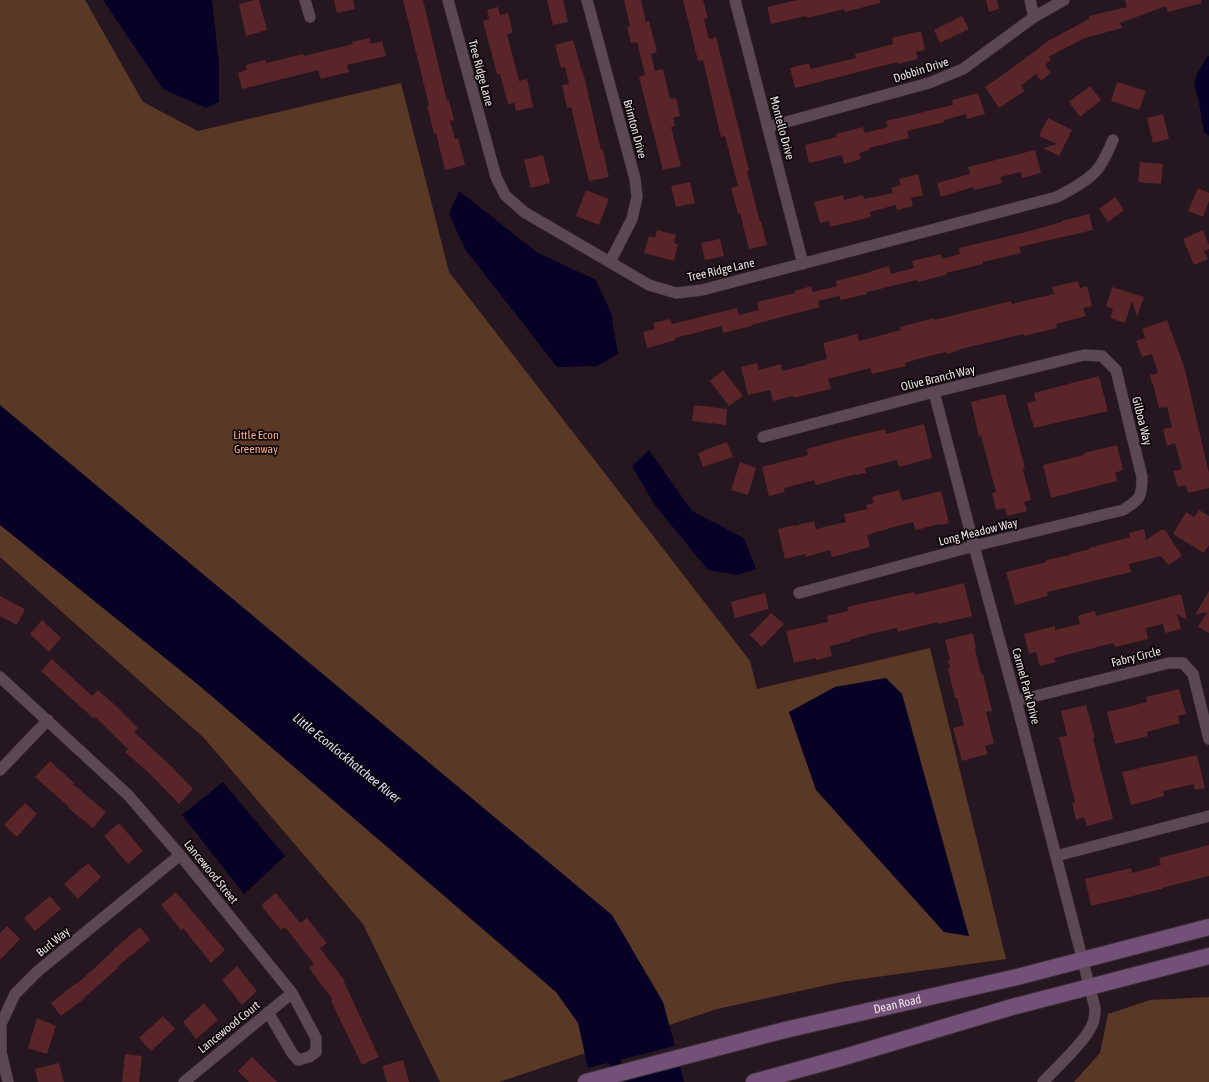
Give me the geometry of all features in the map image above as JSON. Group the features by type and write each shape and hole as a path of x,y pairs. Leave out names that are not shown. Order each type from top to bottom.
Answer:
{"main road":[{"name":"Dean Road","path":"586,1082 786,1030 987,984 1209,927"},
{"path":"754,1082 1006,1009 1209,956"}],"street":[{"path":"305,0 310,17"},
{"name":"Tree Ridge Lane","path":"448,0 496,177 505,195 524,212 649,285 676,292 702,290 1057,197 1096,171 1105,158 1113,140"},
{"name":"Brimton Drive","path":"587,0 636,179 637,197 632,219 610,262"},
{"name":"Montello Drive","path":"735,0 803,264"},
{"path":"1030,0 1034,16"},
{"name":"Dobbin Drive","path":"768,127 929,83 963,69 1034,16 1064,0"},
{"name":"Olive Branch Way","path":"762,437 1084,355 1102,356 1116,370"},
{"name":"Gilboa Way","path":"1116,370 1142,477"},
{"name":"Carmel Park Drive","path":"934,392 1016,700 1095,1008 1093,1024 1083,1039 1043,1082"},
{"name":"Long Meadow Way","path":"799,593 974,546 1123,510 1136,502 1142,492 1142,477"},
{"name":"Fabry Circle","path":"1016,700 1169,663 1182,663 1193,674 1209,739"},
{"name":"Lancewood Street","path":"0,676 128,795 180,855 292,993 316,1038 316,1052 309,1058 298,1060 292,1053 268,1012"},
{"path":"0,770 48,720"},
{"path":"1056,856 1209,816"},
{"name":"Burl Way","path":"8,1082 2,1052 1,1024 16,994 38,971 180,855"},
{"name":"Lancewood Court","path":"184,1082 292,993"}],"green space":[{"name":"Little Econ Greenway","path":"0,0 85,0 143,102 198,131 401,83 449,272 750,661 757,689 930,648 1006,959 841,982 717,1009 499,1082 440,1082 363,924 204,738 0,557"},
{"path":"1209,997 1209,1082 1074,1082 1100,1053 1108,1014 1150,1000"}],"water":[{"path":"103,0 212,0 219,64 219,102 206,108 163,89"},
{"path":"1209,56 1209,136 1204,132 1198,97 1194,84 1197,74"},
{"path":"459,191 538,253 596,280 611,313 618,354 597,366 557,367 465,249 449,214"},
{"path":"0,405 612,915 663,1002 675,1046 588,1068 578,1023 556,992 201,687 0,525"},
{"path":"649,450 692,511 744,538 756,569 737,575 708,570 654,504 632,466"},
{"path":"886,678 902,694 969,936 944,932 816,790 789,712 835,687"},
{"path":"223,782 285,856 244,894 182,815"},
{"path":"678,1058 684,1082 589,1082"}],"building":[{"path":"259,0 267,30 246,36 239,4"},
{"path":"334,0 353,0 355,9 337,13"},
{"path":"403,0 423,0 447,101 449,100 454,120 450,121 455,139 458,138 465,165 445,170 436,133 434,134 427,105 429,105"},
{"path":"547,0 563,0 568,22 553,25"},
{"path":"624,0 641,0 646,22 649,21 657,52 651,54 655,71 663,69 670,99 676,98 680,116 673,118 675,126 671,127 681,166 663,170 639,77 645,75 637,42 631,43 627,27 630,26"},
{"path":"683,0 703,0 708,18 704,19 709,39 716,37 749,170 747,171 767,245 749,249 740,213 738,214 731,188 738,186 725,136 721,137 703,60 698,61"},
{"path":"797,0 880,0 880,3 845,12 844,9 807,18 807,16 771,24 767,7"},
{"path":"986,0 997,0 999,9 989,12"},
{"path":"1125,0 1201,0 1202,3 1168,12 1166,6 1120,23 1122,28 1085,38 1048,57 1051,60 1045,65 1051,73 1041,81 1036,74 1021,86 1025,91 999,108 985,87 1048,41 1089,19 1089,16 1127,7"},
{"path":"498,7 500,15 508,13 513,33 507,34 519,81 527,79 533,107 516,111 514,103 508,104 500,74 497,74 483,21 489,19 487,10"},
{"path":"962,16 969,29 940,43 934,30"},
{"path":"921,31 925,50 916,52 918,59 898,64 898,62 795,88 790,68 809,63 811,69 856,58 855,54 893,44 892,38"},
{"path":"369,38 371,44 382,41 386,56 347,65 349,72 321,79 318,70 242,89 238,73 247,70 246,65 265,60 266,63 303,54 304,56 353,44 352,42"},
{"path":"573,40 583,72 601,150 603,150 609,177 589,181 571,107 567,108 562,85 569,84 565,67 561,68 555,45"},
{"path":"1117,82 1146,91 1139,110 1111,101"},
{"path":"1090,86 1101,100 1080,117 1069,102"},
{"path":"978,93 985,114 967,119 966,114 944,120 945,122 907,131 909,138 869,148 869,150 859,153 861,159 844,164 842,155 809,163 805,145 837,137 836,134 863,127 865,133 888,127 886,121 953,105 952,100"},
{"path":"1163,114 1169,139 1153,143 1147,118"},
{"path":"1048,118 1072,130 1059,156 1043,148 1057,144 1039,136"},
{"path":"1035,150 1041,173 1022,178 1021,172 1000,177 1002,183 974,190 973,187 941,197 937,183 970,174 968,167"},
{"path":"543,155 550,183 531,188 524,160"},
{"path":"1140,162 1163,164 1161,184 1138,182"},
{"path":"918,174 923,195 911,198 913,206 897,210 896,205 870,212 871,217 830,227 829,221 820,223 814,202 843,195 844,200 863,195 864,199 893,193 891,188 901,185 899,179"},
{"path":"690,182 695,203 676,207 671,186"},
{"path":"1198,188 1209,193 1209,201 1203,217 1188,211"},
{"path":"586,190 609,199 599,225 576,216"},
{"path":"1115,197 1124,210 1108,222 1099,209"},
{"path":"1089,214 1093,230 1019,247 1021,253 983,262 983,264 946,273 946,275 917,282 917,280 867,292 867,294 841,300 839,296 818,301 820,307 751,325 752,326 723,333 722,326 675,338 676,340 647,348 643,332 655,329 653,323 670,319 672,324 737,308 739,315 759,310 757,302 795,293 795,291 811,286 813,292 837,286 836,281 889,266 891,274 914,268 912,261 941,254 942,259 960,254 959,248 1026,232"},
{"path":"657,230 676,235 674,243 678,244 674,261 644,253 649,236 655,238"},
{"path":"1203,230 1209,245 1209,249 1204,251 1208,259 1194,265 1183,239"},
{"path":"720,239 724,256 705,260 701,243"},
{"path":"1078,281 1080,288 1087,286 1092,306 1083,308 1086,316 1056,324 1057,328 1024,336 1023,334 957,350 947,354 946,352 905,363 906,366 872,374 870,368 828,379 831,389 793,398 793,396 773,401 770,390 748,395 741,367 757,363 759,370 781,364 782,371 807,365 827,359 823,343 857,334 859,341 901,330 900,327 934,318 934,320 1011,301 1012,304 1054,294 1052,287"},
{"path":"1112,287 1144,297 1137,317 1132,301 1125,323 1110,318 1113,309 1106,306"},
{"path":"1167,320 1184,366 1209,473 1209,488 1188,493 1186,485 1178,487 1173,471 1182,469 1175,443 1167,446 1163,429 1172,427 1167,407 1159,408 1152,384 1150,375 1158,373 1152,354 1142,357 1136,341 1145,338 1142,329"},
{"path":"723,370 743,396 729,406 710,381"},
{"path":"1099,376 1108,411 1034,428 1027,403 1036,401 1034,393"},
{"path":"1005,394 1025,468 1023,469 1031,500 1024,502 1027,511 1007,516 1005,508 996,510 992,493 996,492 981,436 979,437 971,402"},
{"path":"694,405 727,409 726,425 692,421"},
{"path":"924,424 932,458 899,467 897,460 865,468 866,473 856,474 816,485 814,480 784,488 785,492 769,496 762,467 808,455 807,449 847,438 885,429 886,434"},
{"path":"727,442 733,457 703,467 698,453"},
{"path":"1117,445 1123,470 1115,473 1117,481 1051,498 1043,465"},
{"path":"740,462 756,468 748,495 731,490"},
{"path":"899,490 902,501 941,491 949,523 916,530 913,522 867,535 870,547 832,557 830,550 806,557 805,554 785,559 778,529 814,521 816,529 846,522 844,514 867,509 866,505 874,503 872,497"},
{"path":"1199,510 1209,516 1209,545 1204,553 1173,534 1186,512 1194,517"},
{"path":"1144,529 1146,540 1161,530 1165,530 1182,556 1168,565 1161,556 1129,564 1131,572 1047,592 1048,596 1015,605 1006,572 1046,562 1046,560 1070,555 1090,549 1089,548 1130,537 1129,533"},
{"path":"964,583 972,616 938,624 938,622 898,632 897,628 870,634 830,646 832,656 794,663 786,631 828,622 827,616 848,611 847,607 914,592 915,595"},
{"path":"1209,591 1209,633 1198,627 1207,612 1195,615"},
{"path":"765,593 769,609 735,618 731,602"},
{"path":"1181,594 1187,620 1177,614 1181,629 1165,633 1163,624 1146,628 1148,639 1115,647 1113,643 1054,658 1056,662 1040,666 1036,652 1029,654 1024,634 1055,626 1055,630 1080,624 1078,616 1095,611 1096,616"},
{"path":"0,596 25,609 17,625 0,616"},
{"path":"771,613 784,624 762,647 750,635"},
{"path":"42,620 61,638 49,652 30,634"},
{"path":"973,633 981,674 983,674 992,711 986,712 994,743 985,746 988,754 962,761 953,728 964,725 957,698 955,698 948,669 950,668 948,661 950,660 945,640"},
{"path":"52,659 92,696 98,690 115,705 138,728 134,732 171,766 193,789 179,804 149,773 125,752 128,749 95,717 93,718 41,671"},
{"path":"1179,689 1186,714 1178,716 1180,723 1147,732 1148,736 1115,744 1107,712 1147,702 1146,697"},
{"path":"1086,705 1113,819 1087,826 1084,817 1076,820 1072,803 1075,802 1059,737 1067,736 1061,711"},
{"path":"1197,755 1205,788 1195,790 1194,784 1163,791 1164,796 1131,805 1122,772"},
{"path":"50,761 74,783 73,784 106,812 93,828 68,808 69,807 35,777"},
{"path":"25,803 37,814 17,837 4,825"},
{"path":"119,823 143,851 128,864 104,836"},
{"path":"1209,845 1209,876 1091,906 1085,879 1131,868 1132,873 1161,865 1159,858"},
{"path":"88,863 101,877 78,899 64,884"},
{"path":"176,892 225,950 211,963 183,928 181,930 161,905"},
{"path":"276,893 300,923 307,918 327,943 320,948 345,981 344,982 379,1057 362,1065 331,1001 333,1000 309,968 314,964 285,927 281,930 261,905"},
{"path":"50,896 61,909 35,931 24,918"},
{"path":"7,926 20,939 0,960 0,933"},
{"path":"140,927 150,940 117,967 118,968 85,998 61,1016 51,1003 76,983 77,984"},
{"path":"237,966 257,991 242,1005 222,980"},
{"path":"204,1003 218,1020 196,1039 183,1022"},
{"path":"163,1016 175,1029 151,1051 139,1038"},
{"path":"37,1018 56,1026 47,1054 28,1048"},
{"path":"125,1054 142,1056 139,1082 122,1082"},
{"path":"252,1057 277,1082 249,1082 238,1071"},
{"path":"403,1060 409,1082 387,1082 382,1066"},
{"path":"59,1063 64,1082 38,1082 35,1069"}],"waterway":[{"name":"Little Econlockhatchee River","path":"610,1046 621,1082"}]}
